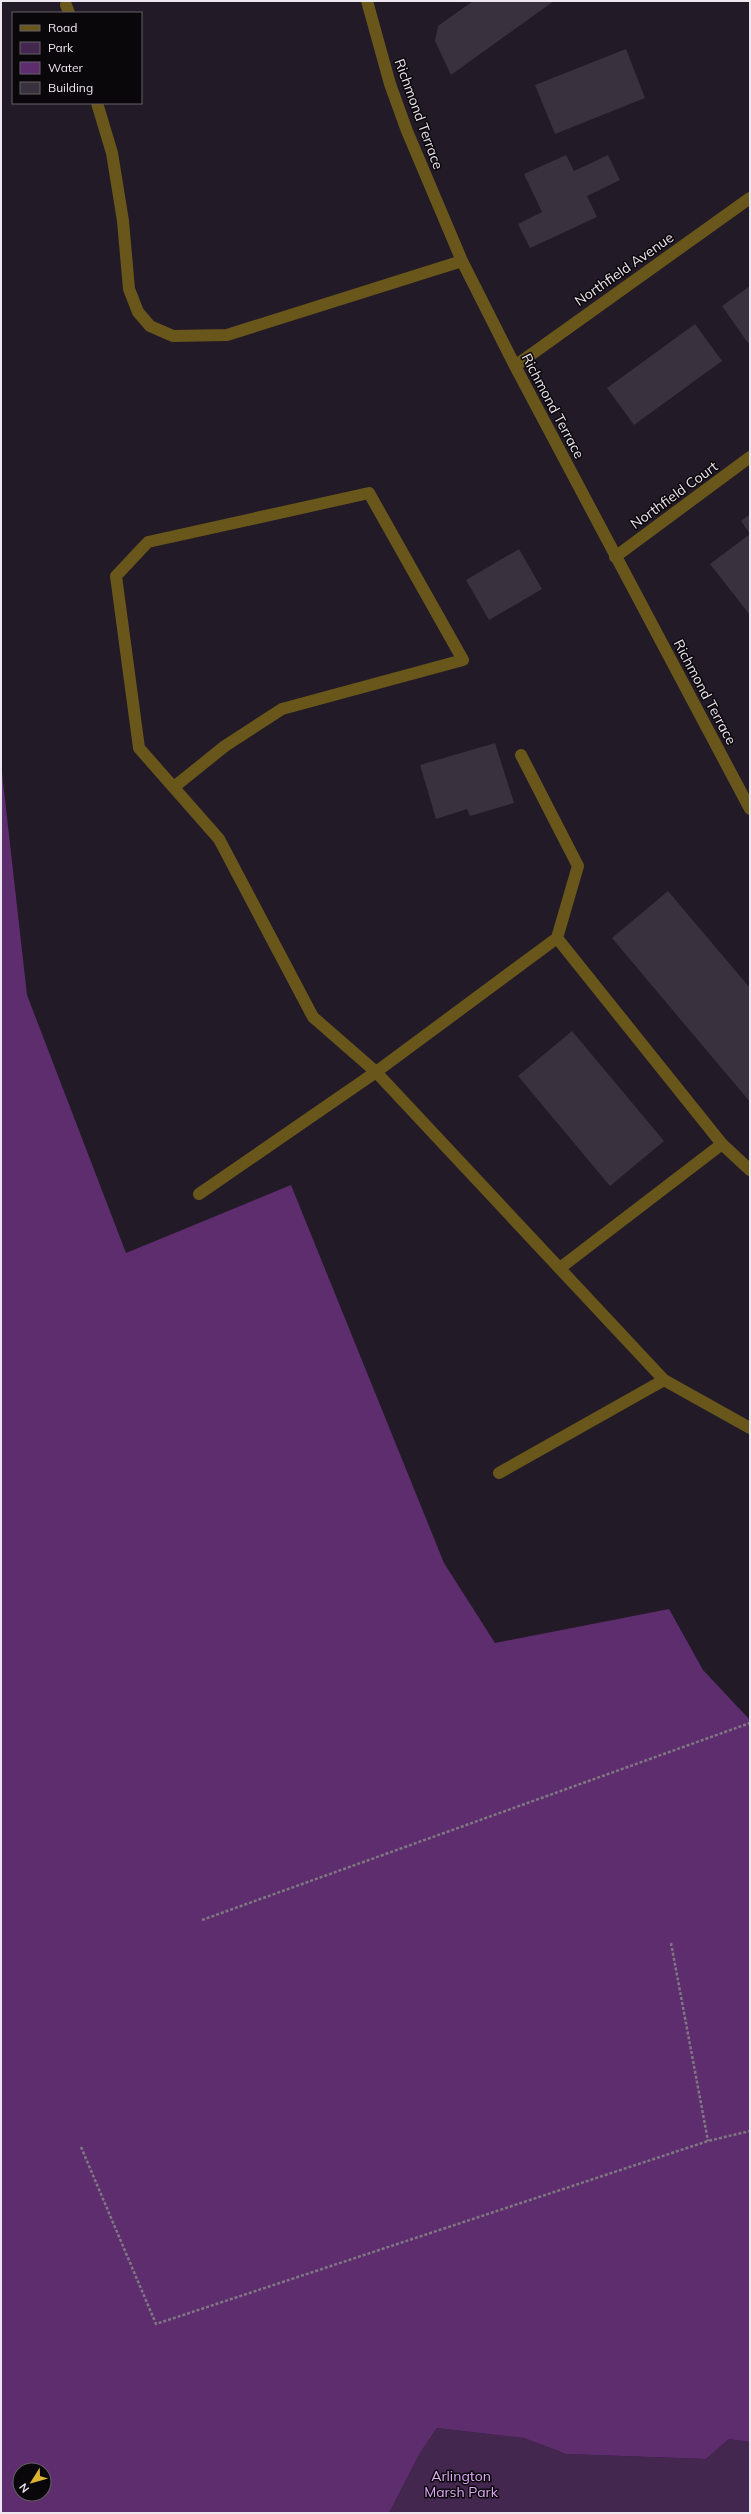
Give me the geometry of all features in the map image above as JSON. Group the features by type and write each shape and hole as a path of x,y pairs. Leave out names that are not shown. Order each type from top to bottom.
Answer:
{"street":[{"name":"Richmond Terrace","path":"367,1 390,84 462,261 615,557 750,809"},
{"path":"97,104 114,161 123,221 129,289 138,312 150,326 173,336 227,335 462,261"},
{"name":"Northfield Avenue","path":"515,366 750,198"},
{"name":"Northfield Court","path":"615,557 750,458"},
{"path":"174,788 225,746 282,709 463,660 369,493 148,542 116,576 139,748 174,788 219,839 313,1017 376,1072 664,1380 750,1428"},
{"path":"199,1194 376,1072 557,938 578,866 521,755"},
{"path":"557,938 722,1144 750,1170"},
{"path":"560,1268 722,1144"},
{"path":"499,1473 664,1380"}],"path":[{"path":"202,1920 750,1723"},
{"path":"671,1943 708,2141"},
{"path":"81,2147 156,2324 708,2141 750,2131"}],"green space":[{"name":"Arlington Marsh Park","path":"437,2428 524,2438 566,2454 706,2459 729,2439 750,2442 750,2513 389,2513 420,2453"}],"water":[{"path":"1,764 27,995 126,1253 291,1185 444,1563 495,1643 669,1609 703,1670 750,1720 750,2442 729,2439 706,2459 566,2454 524,2438 437,2428 420,2453 389,2513 1,2513"}],"building":[{"path":"473,1 554,1 451,75 435,41 438,26"},
{"path":"626,49 645,98 555,134 535,85"},
{"path":"566,155 574,171 608,155 620,180 587,196 597,217 530,248 518,224 542,212 524,174"},
{"path":"750,286 750,341 748,343 722,306"},
{"path":"695,324 722,361 634,425 607,388"},
{"path":"750,514 750,534 741,521"},
{"path":"750,534 750,615 710,564"},
{"path":"519,549 542,589 489,620 466,580"},
{"path":"495,743 514,803 470,816 467,809 436,819 420,765"},
{"path":"668,891 750,988 750,1102 612,938"},
{"path":"572,1031 664,1141 610,1186 518,1076"}]}
